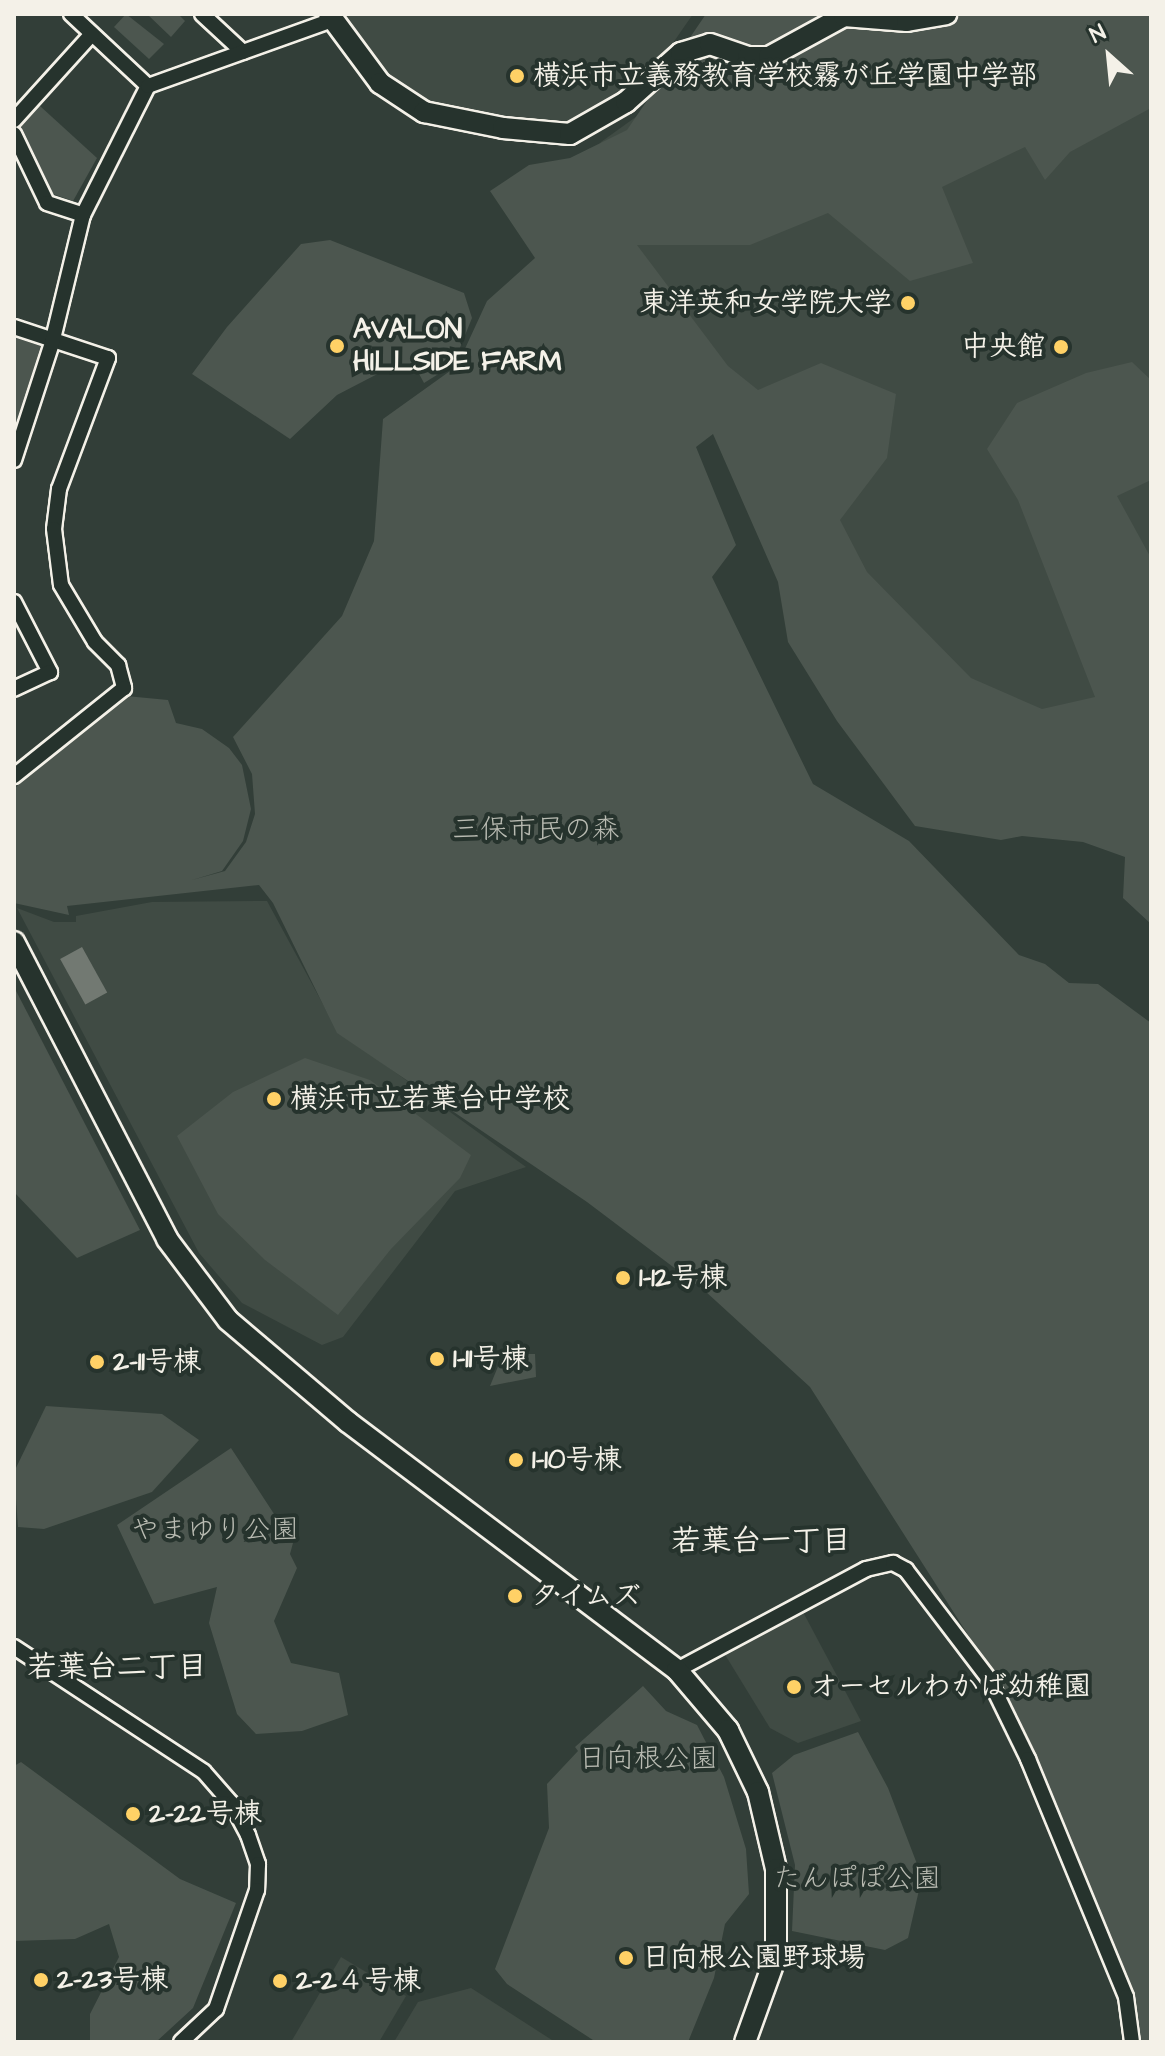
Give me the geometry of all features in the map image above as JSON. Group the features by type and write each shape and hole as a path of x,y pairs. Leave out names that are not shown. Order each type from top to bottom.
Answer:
{"street":[{"path":"71,14 148,86"},
{"path":"202,14 243,52"},
{"path":"14,460 17,441 52,343 83,215 148,86 332,17 380,83 424,112 503,128 578,134 626,102 681,53 710,44 748,57 769,57 844,16 907,21 946,14"},
{"path":"14,120 92,34"},
{"path":"14,134 47,203 83,215"},
{"path":"14,327 52,343 108,358 59,489 54,529 61,585 95,642 118,665 124,688 14,776"},
{"path":"14,602 50,672 14,689"},
{"path":"14,942 167,1239 228,1320 348,1422 677,1670 728,1730 758,1792 772,1840 776,1956 745,2042"},
{"path":"677,1670 866,1569 893,1563 906,1570 989,1679 1022,1746 1126,1997 1132,2042"},
{"path":"14,1647 204,1772 231,1803 248,1835 258,1864 257,1890 216,2009 181,2042"}],"shaded area":[{"name":"横浜市立義務教育学校霧が丘学園中学部","path":"693,14 655,69 569,128 428,106 394,83 369,56 345,15"},
{"name":"東洋英和女学院大学","path":"1151,14 1151,739 985,714 852,589 579,171 601,142 676,88"},
{"name":"横浜市立若葉台中学校","path":"267,901 337,1030 526,1167 455,1191 343,1337 322,1345 242,1303 199,1253 17,908 54,922 76,922 76,916 152,902"},
{"path":"82,947 107,992 85,1005 60,959"},
{"name":"オーセルわかば幼稚園","path":"803,1612 861,1721 798,1743 770,1728 724,1653"},
{"path":"341,1957 406,1996 379,2042 291,2042"},
{"path":"471,1988 555,2042 394,2042 418,2002"}],"green space":[{"path":"126,14 164,44 149,59 114,27"},
{"path":"147,14 178,14 185,21 171,37"},
{"name":"三保市民の森","path":"706,14 1151,14 1151,108 1070,152 1045,180 1025,147 942,187 973,263 910,281 828,213 750,245 637,245 728,366 758,390 821,363 896,394 887,458 840,520 867,572 971,678 1042,709 1095,697 1018,500 987,449 1017,403 1086,373 1132,362 1151,380 1151,480 1117,496 1151,558 1151,924 1123,898 1125,857 1083,842 1022,836 1001,840 915,826 837,721 788,642 778,582 713,434 696,447 736,545 712,577 813,784 909,841 1019,955 1045,964 1069,983 1098,984 1151,1023 1151,2042 1139,2041 1134,1998 1114,1947 1035,1757 993,1674 810,1387 705,1291 587,1202 337,1033 273,903 259,885 67,906 69,915 14,903 14,789 64,742 126,696 168,700 176,723 202,729 229,748 242,765 251,809 243,841 222,871 192,880 225,871 246,842 255,814 252,774 233,737 342,616 374,541 383,419 457,366 487,301 535,258 490,191 529,165 570,158 627,130"},
{"path":"40,106 97,158 73,201 53,194 20,124"},
{"name":"AVALON HILLSIDE FARM","path":"330,240 464,293 472,318 453,365 424,383 418,372 389,368 337,395 290,439 192,374 227,327 301,244"},
{"path":"14,334 41,345 15,432 14,432"},
{"path":"14,987 140,1230 77,1258 14,1192"},
{"path":"305,1058 370,1080 471,1155 460,1178 391,1249 338,1315 265,1260 218,1214 177,1136 233,1092"},
{"path":"513,1354 535,1354 536,1377 490,1386 499,1364"},
{"path":"46,1406 162,1414 199,1440 152,1492 44,1529 18,1527 14,1472"},
{"name":"やまゆり公園","path":"231,1448 293,1543 290,1554 297,1568 274,1621 291,1663 339,1673 348,1715 302,1731 256,1734 237,1714 209,1623 217,1587 154,1604 117,1525"},
{"name":"日向根公園","path":"643,1686 666,1711 697,1725 724,1777 746,1849 749,1894 725,1924 714,1978 688,2042 596,2042 507,1984 495,1969 549,1828 547,1784 578,1751 575,1747"},
{"name":"たんぽぽ公園","path":"858,1732 888,1788 922,1877 908,1938 885,1950 792,1931 795,1865 772,1773 794,1755"},
{"path":"21,1762 180,1879 236,1903 193,2008 156,2042 90,2042 90,2014 119,1957 109,1924 75,1939 14,1941 14,1766"}],"place":[{"name":"横浜市立義務教育学校霧が丘学園中学部","path":"517,76"},
{"name":"東洋英和女学院大学","path":"908,303"},
{"name":"AVALON HILLSIDE FARM","path":"337,346"},
{"name":"中央館","path":"1061,347"},
{"name":"横浜市立若葉台中学校","path":"274,1099"},
{"name":"1-12号棟","path":"623,1278"},
{"name":"1-11号棟","path":"437,1359"},
{"name":"2-11号棟","path":"97,1362"},
{"name":"1-10号棟","path":"516,1460"},
{"name":"タイムズ","path":"515,1596"},
{"name":"オーセルわかば幼稚園","path":"794,1687"},
{"name":"2-22号棟","path":"133,1814"},
{"name":"日向根公園野球場","path":"626,1958"},
{"name":"2-23号棟","path":"41,1980"},
{"name":"2-2４号棟","path":"280,1981"}],"district":[{"name":"若葉台一丁目","path":"761,1541"},
{"name":"若葉台二丁目","path":"117,1667"}]}
